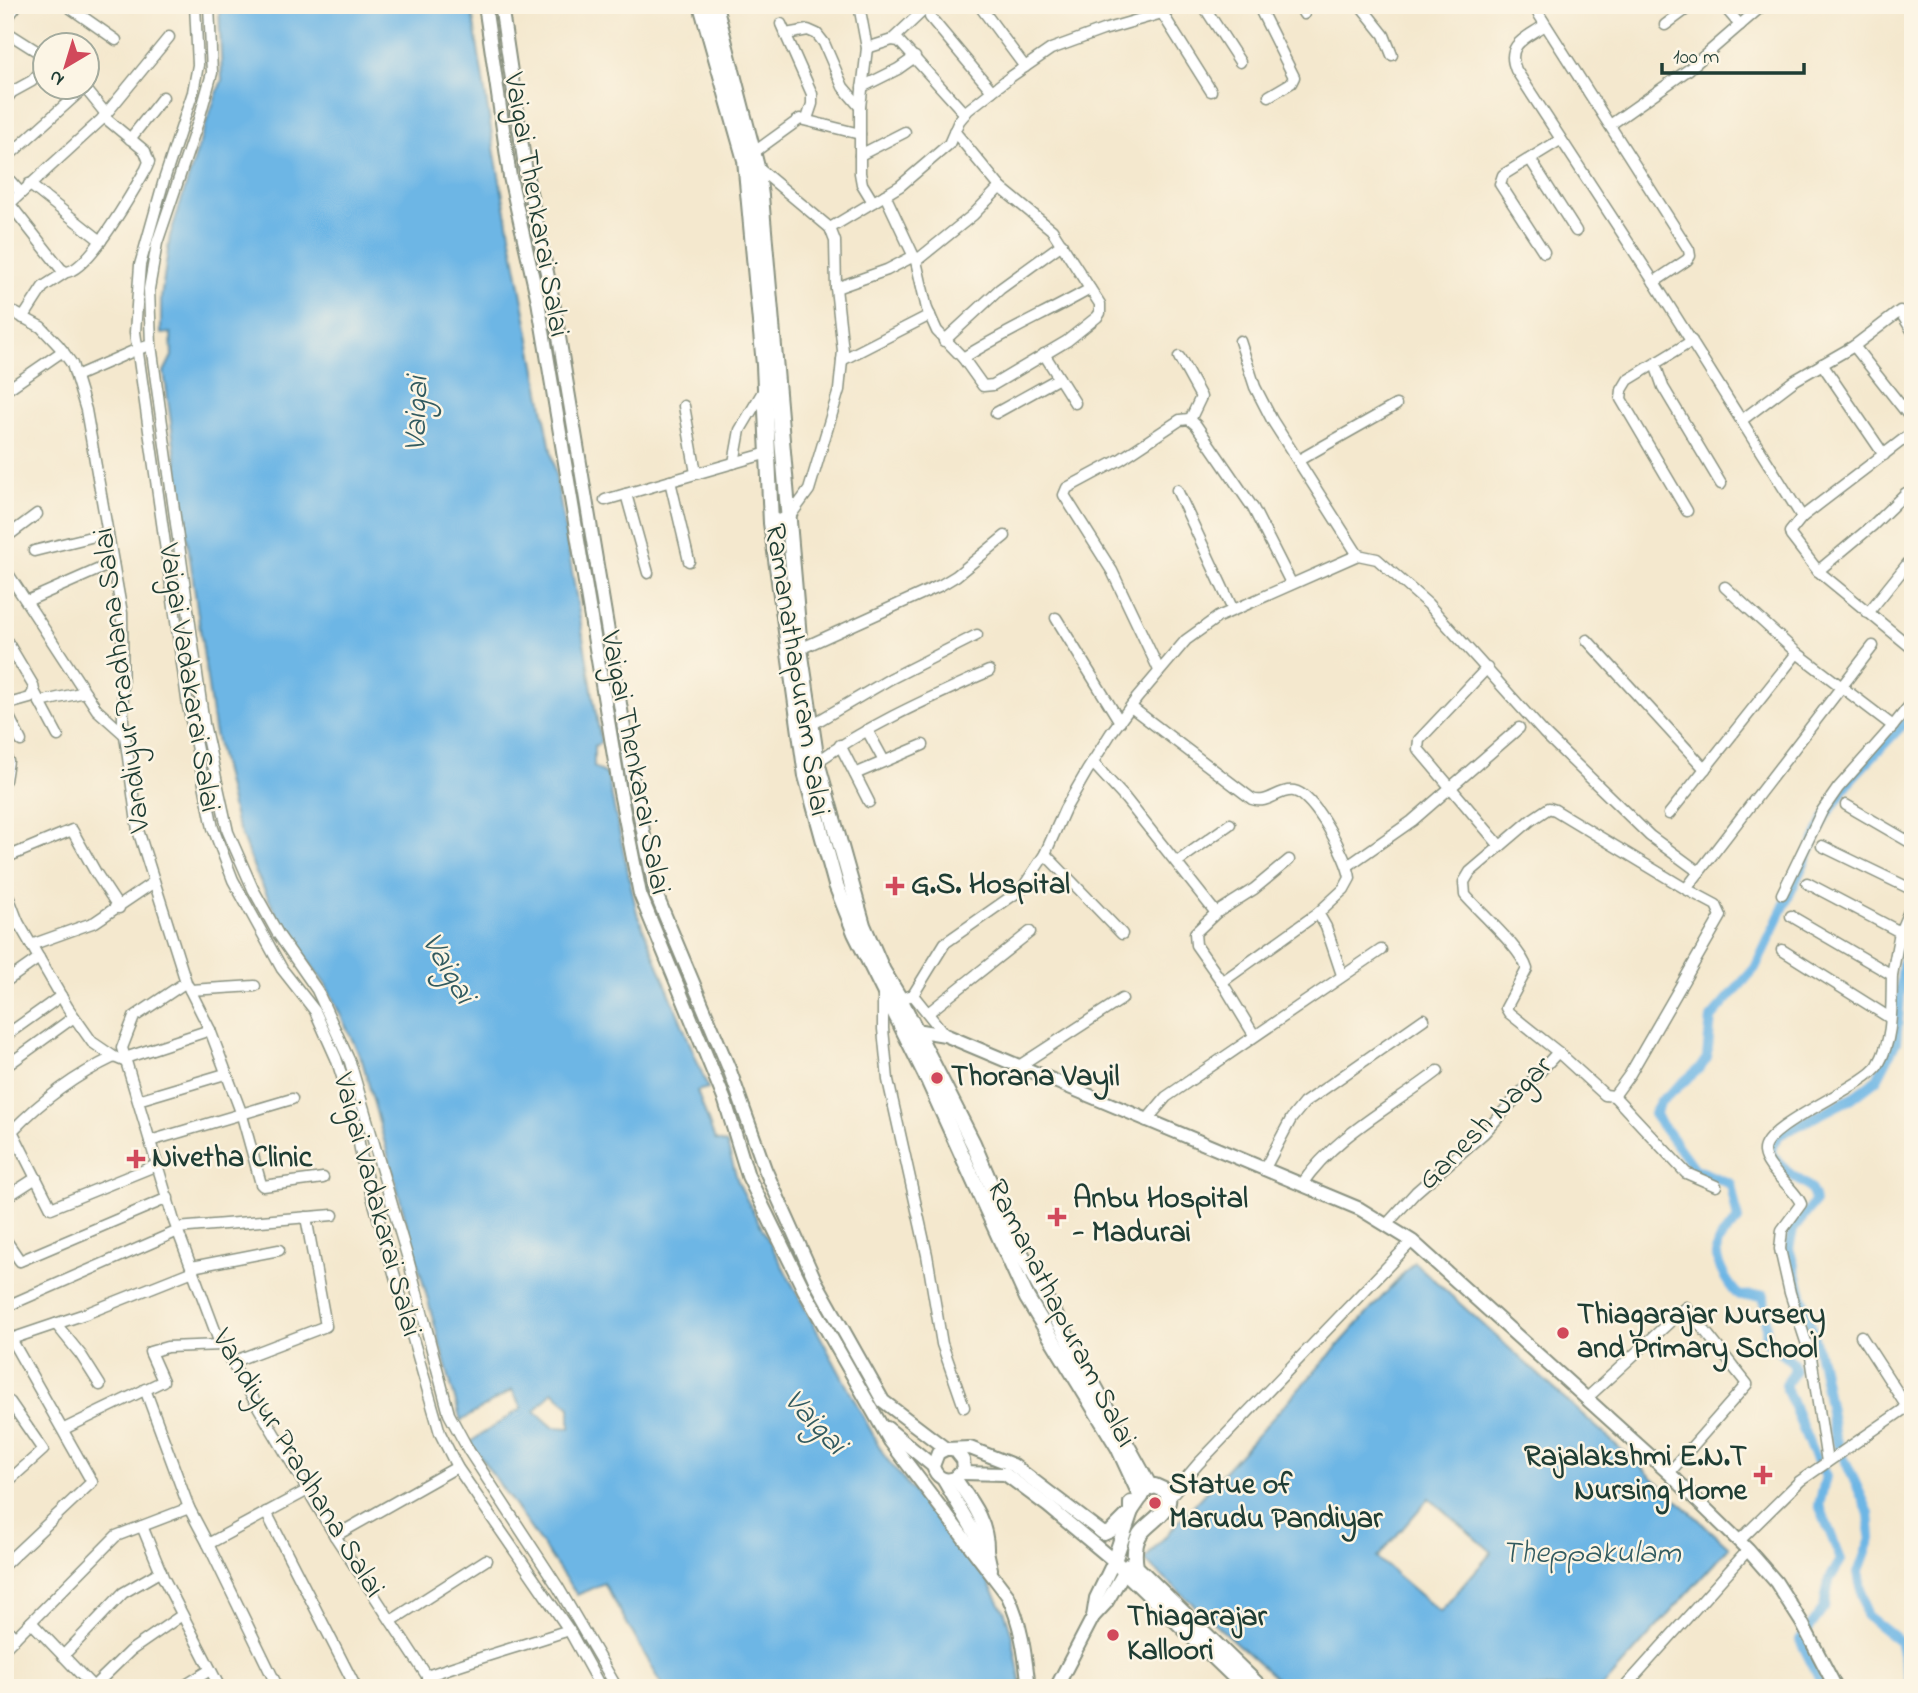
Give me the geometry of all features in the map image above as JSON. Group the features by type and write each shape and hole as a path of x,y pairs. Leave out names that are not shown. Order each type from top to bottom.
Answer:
{"highway":[{"name":"Ramanathapuram Salai","path":"701,5 745,160 765,388 771,523 806,776 836,884 855,933 883,989 909,1029 973,1143 1017,1246 1145,1492"},
{"name":"Ramanathapuram Salai","path":"715,5 755,160 790,516 800,649 817,762 863,925 883,971 906,997 909,1029 1027,1298 1118,1447 1131,1477 1131,1511 1120,1566"},
{"path":"1131,1477 1145,1492"},
{"path":"1131,1511 1145,1492 1163,1488 1169,1499 1165,1511 1138,1536 1134,1555 1136,1567 1261,1688"},
{"path":"1120,1566 1246,1688"}],"main road":[{"name":"Vaigai Thenkarai Salai","path":"485,5 510,177 538,301 618,779 640,894 725,1101 748,1176 804,1290 890,1441 1008,1597 1024,1642 1029,1688"},
{"name":"Vaigai Thenkarai Salai","path":"501,5 526,173 553,301 633,782 656,894 730,1071 765,1169 815,1280 883,1401 951,1450 970,1448 1013,1465 1104,1534 1111,1531 1131,1511"},
{"path":"909,1029 945,1035 1302,1184 1360,1209 1412,1241 1669,1473 1743,1546 1776,1582 1810,1637 1836,1688"},
{"name":"Vaigai Thenkarai Salai","path":"881,1423 933,1466"},
{"path":"953,1477 963,1460 951,1450 935,1457 933,1466 936,1474 953,1477 1005,1474 1120,1566"},
{"name":"Vaigai Thenkarai Salai","path":"953,1477 981,1518 992,1573"},
{"path":"1059,1685 1093,1617 1106,1603 1120,1566 1134,1555"}],"street":[{"path":"5,21 17,5"},
{"path":"66,5 116,40"},
{"name":"Vaigai Vadakarai Salai","path":"195,5 198,65 193,92 140,265 135,332 188,706 213,828 233,880 263,938 282,969 314,1011 335,1058 353,1111 363,1165 440,1433 457,1467 569,1630 601,1688"},
{"name":"Vaigai Vadakarai Salai","path":"209,5 212,73 157,243 149,289 151,345 204,724 228,832 253,890 278,934 317,990 350,1062 408,1259 449,1414 618,1688"},
{"path":"859,5 867,48 860,107 862,184 873,202"},
{"path":"867,48 892,40 929,5"},
{"path":"979,5 1025,67"},
{"path":"1203,5 1240,62"},
{"path":"1258,5 1294,77 1291,83 1269,96"},
{"path":"1360,5 1384,35 1392,55"},
{"path":"1533,5 1689,250 1690,256 1687,260 1654,282"},
{"path":"1665,25 1692,5"},
{"path":"1723,5 1740,25"},
{"path":"1610,125 1688,70 1763,5"},
{"path":"830,228 900,186 945,148 965,114 1025,67 1051,49 1103,30 1170,8 1210,91"},
{"path":"930,17 992,91"},
{"path":"781,24 813,94 807,119"},
{"path":"1545,25 1519,43 1513,50 1512,60 1560,140 1692,341 1802,517"},
{"path":"786,34 808,30 817,34 824,43 843,88 860,107"},
{"path":"5,31 32,48"},
{"path":"66,272 7,205 105,115 169,37"},
{"path":"892,40 899,41 915,57 965,114"},
{"path":"862,87 915,57"},
{"path":"5,101 12,92 32,80"},
{"path":"130,139 163,97"},
{"path":"5,159 69,102"},
{"path":"23,318 43,287 66,272 75,270 101,241 149,162 145,151 105,115 95,102"},
{"path":"771,523 790,516 809,490 839,390 842,360 835,241 830,228 755,160 795,121 807,119 860,134"},
{"path":"885,195 915,259 930,315 944,341 963,358 979,383 987,387 1067,341 1100,313 1100,304 1046,224 1000,187 954,131"},
{"path":"860,155 905,132"},
{"path":"1544,252 1500,184 1503,175 1560,140"},
{"path":"1530,159 1576,231"},
{"path":"5,175 20,192"},
{"path":"29,184 101,241"},
{"path":"836,288 915,259 973,215 1000,187"},
{"path":"944,341 1000,289 1062,244"},
{"path":"963,358 1090,289"},
{"path":"1742,420 1796,380 1854,346 1900,311 1913,332"},
{"name":"Vandiyur Pradhana Salai","path":"5,312 41,327 63,351 72,364 86,410 121,613 125,735 138,830 189,986 134,1017 122,1048 150,1140 178,1230 222,1345 334,1535 427,1676 428,1688"},
{"path":"842,360 930,315"},
{"path":"1240,341 1255,387 1272,420 1358,555"},
{"path":"1687,511 1621,400 1622,390 1629,380 1692,341"},
{"path":"75,376 151,345"},
{"path":"1854,346 1913,421"},
{"path":"5,391 63,351"},
{"path":"1044,354 1075,403"},
{"path":"1179,358 1201,397 1190,420"},
{"path":"1655,364 1663,387 1721,484"},
{"path":"1822,364 1884,455"},
{"path":"996,413 1059,378"},
{"path":"734,463 740,430 765,388"},
{"path":"1299,460 1396,405"},
{"path":"684,406 696,473"},
{"path":"1159,670 1112,571 1063,493 1073,484 1121,459 1180,421 1190,420 1253,508 1291,583"},
{"path":"1911,644 1868,613 1818,571 1791,536 1793,526 1802,517 1913,432"},
{"path":"605,500 768,453"},
{"path":"670,481 689,561"},
{"path":"1177,490 1233,610"},
{"path":"1818,571 1872,526 1906,492"},
{"path":"626,494 648,573"},
{"path":"7,533 37,514"},
{"path":"34,551 107,533"},
{"path":"800,649 941,585 1005,536"},
{"path":"945,1035 928,1013 906,997 945,943 1022,889 1045,854 1065,809 1092,762 1159,670 1186,640 1218,617 1358,555 1377,559 1428,604 1544,733 1650,836 1699,872"},
{"path":"1868,613 1913,557"},
{"path":"27,601 113,564"},
{"path":"5,569 97,710 125,735"},
{"path":"1726,587 1797,653 1892,726"},
{"path":"1056,618 1120,722"},
{"path":"813,724 890,679 977,635"},
{"path":"5,638 33,685 58,736"},
{"path":"1587,640 1705,769"},
{"path":"1686,889 1872,646"},
{"path":"1669,814 1797,653"},
{"path":"1487,668 1419,740 1418,751 1500,846"},
{"path":"817,762 867,730 989,670"},
{"path":"21,741 5,707 30,698 34,691"},
{"path":"40,702 85,692"},
{"path":"1782,894 1822,811 1838,788 1892,726 1909,715 1913,701"},
{"path":"1132,707 1252,799 1264,801 1285,792 1295,791 1302,794 1312,802 1349,865 1350,878 1344,889 1318,913 1222,982"},
{"path":"1349,865 1412,821 1519,728"},
{"path":"867,730 884,761"},
{"path":"840,745 869,802"},
{"path":"855,774 923,745"},
{"path":"5,757 8,761 5,780"},
{"path":"1092,762 1125,798 1216,913"},
{"path":"1846,805 1913,844"},
{"path":"1558,1052 1506,1008 1526,974 1525,962 1472,903 1463,889 1470,872 1549,808 1716,905 1721,916 1630,1074 1614,1096"},
{"path":"1177,862 1230,824"},
{"path":"5,858 72,830 120,908"},
{"path":"1822,846 1913,890"},
{"path":"1045,854 1122,934"},
{"path":"1254,1035 1194,939 1195,933 1216,913 1254,889 1289,860"},
{"path":"31,945 95,922 120,908 155,882"},
{"path":"1807,883 1900,932"},
{"path":"5,888 9,908 74,1017 92,1042 114,1057 126,1060 210,1030"},
{"path":"1823,1465 1811,1357 1790,1293 1780,1249 1782,1230 1801,1204 1764,1153 1765,1147 1774,1136 1800,1115 1872,1073 1887,1043 1892,975 1900,932 1913,902"},
{"path":"1318,913 1326,927 1342,975"},
{"path":"1791,916 1892,975"},
{"path":"5,931 18,922"},
{"path":"928,1013 1030,932"},
{"path":"1146,1121 1166,1097 1381,950"},
{"path":"1782,950 1890,1018"},
{"path":"5,982 39,958"},
{"path":"883,971 883,1029 888,1080 927,1255 942,1344 964,1407"},
{"path":"255,986 189,986 210,1030 241,1112 259,1181 263,1186 323,1178"},
{"path":"5,1036 61,996"},
{"path":"1019,1066 1122,999"},
{"path":"5,1067 74,1017"},
{"path":"1264,1170 1292,1119 1304,1103 1424,1019"},
{"name":"Ganesh Nagar","path":"1388,1224 1416,1192 1485,1133 1558,1052 1605,1095 1614,1096 1686,1173 1716,1186"},
{"path":"114,1057 8,1125 51,1208 158,1164"},
{"path":"1302,1184 1331,1150 1438,1071"},
{"path":"138,1100 225,1074"},
{"path":"150,1140 292,1099"},
{"path":"5,1198 36,1178"},
{"path":"5,1239 20,1261 168,1198"},
{"path":"5,1307 178,1230 333,1215"},
{"path":"232,1362 326,1326 306,1217"},
{"path":"1169,1499 1198,1464 1412,1241"},
{"path":"5,1564 92,1482 8,1335 56,1324 192,1269 279,1250"},
{"path":"1587,1398 1686,1307 1747,1384 1669,1473"},
{"path":"56,1324 81,1355 100,1385"},
{"path":"1623,1688 1800,1480 1910,1405 1861,1336"},
{"path":"64,1429 163,1381 150,1352 167,1348 222,1345"},
{"path":"145,1389 188,1508 278,1688"},
{"path":"5,1405 10,1402 43,1450 5,1484"},
{"path":"447,1447 462,1438"},
{"path":"334,1535 457,1467"},
{"path":"208,1544 307,1490"},
{"path":"5,1648 116,1536 188,1508"},
{"path":"266,1512 356,1688"},
{"path":"142,1526 161,1571 220,1688"},
{"path":"391,1620 486,1560"},
{"path":"63,1656 123,1593 161,1571"},
{"path":"31,1622 93,1687 130,1651 183,1615"},
{"path":"5,1627 15,1638"},
{"path":"427,1676 569,1630"},
{"path":"181,1688 210,1670"},
{"path":"5,1681 12,1688"}],"water":[{"name":"Vaigai","path":"219,5 471,5 495,154 555,471 601,743 594,746 594,767 607,775 637,913 708,1088 697,1091 715,1140 727,1144 738,1182 748,1202 885,1457 988,1582 1005,1613 1022,1688 664,1688 604,1583 577,1595 470,1442 522,1408 512,1390 461,1421 362,1060 326,985 283,927 256,873 235,819 214,729 164,372 172,356 171,333 161,334 161,298 170,236 222,80","holes":["553,1391 570,1407 570,1428 553,1427 535,1411"]},
{"name":"Theppakulam","path":"1414,1262 1729,1547 1602,1688 1286,1688 1144,1560","holes":["1429,1498 1492,1552 1440,1612 1377,1558"]}],"waterway":[{"path":"1824,1688 1800,1640 1824,1608 1829,1580 1841,1560 1819,1505 1826,1476 1812,1451 1785,1385 1795,1370 1793,1362 1767,1342 1764,1295 1739,1296 1725,1278 1718,1263 1719,1241 1738,1220 1731,1184 1694,1169 1654,1114 1660,1102 1700,1068 1707,1058 1711,1018 1755,968 1825,818 1850,780 1913,714"},
{"path":"1911,1688 1899,1641 1866,1615 1858,1573 1871,1538 1869,1513 1835,1438 1821,1363 1789,1248 1793,1230 1815,1202 1814,1196 1809,1187 1788,1172 1771,1154 1772,1146 1779,1135 1852,1098 1877,1079 1896,1042 1903,963 1913,918"}],"place":[{"name":"G.S. Hospital","path":"895,886"},
{"name":"Thorana Vayil","path":"937,1078"},
{"name":"Nivetha Clinic","path":"136,1159"},
{"name":"Anbu Hospital - Madurai","path":"1057,1217"},
{"name":"Thiagarajar Nursery and Primary School","path":"1563,1333"},
{"name":"Rajalakshmi E.N.T Nursing Home","path":"1763,1475"},
{"name":"Statue of Marudu Pandiyar","path":"1155,1503"},
{"name":"Thiagarajar Kalloori","path":"1113,1635"}]}
